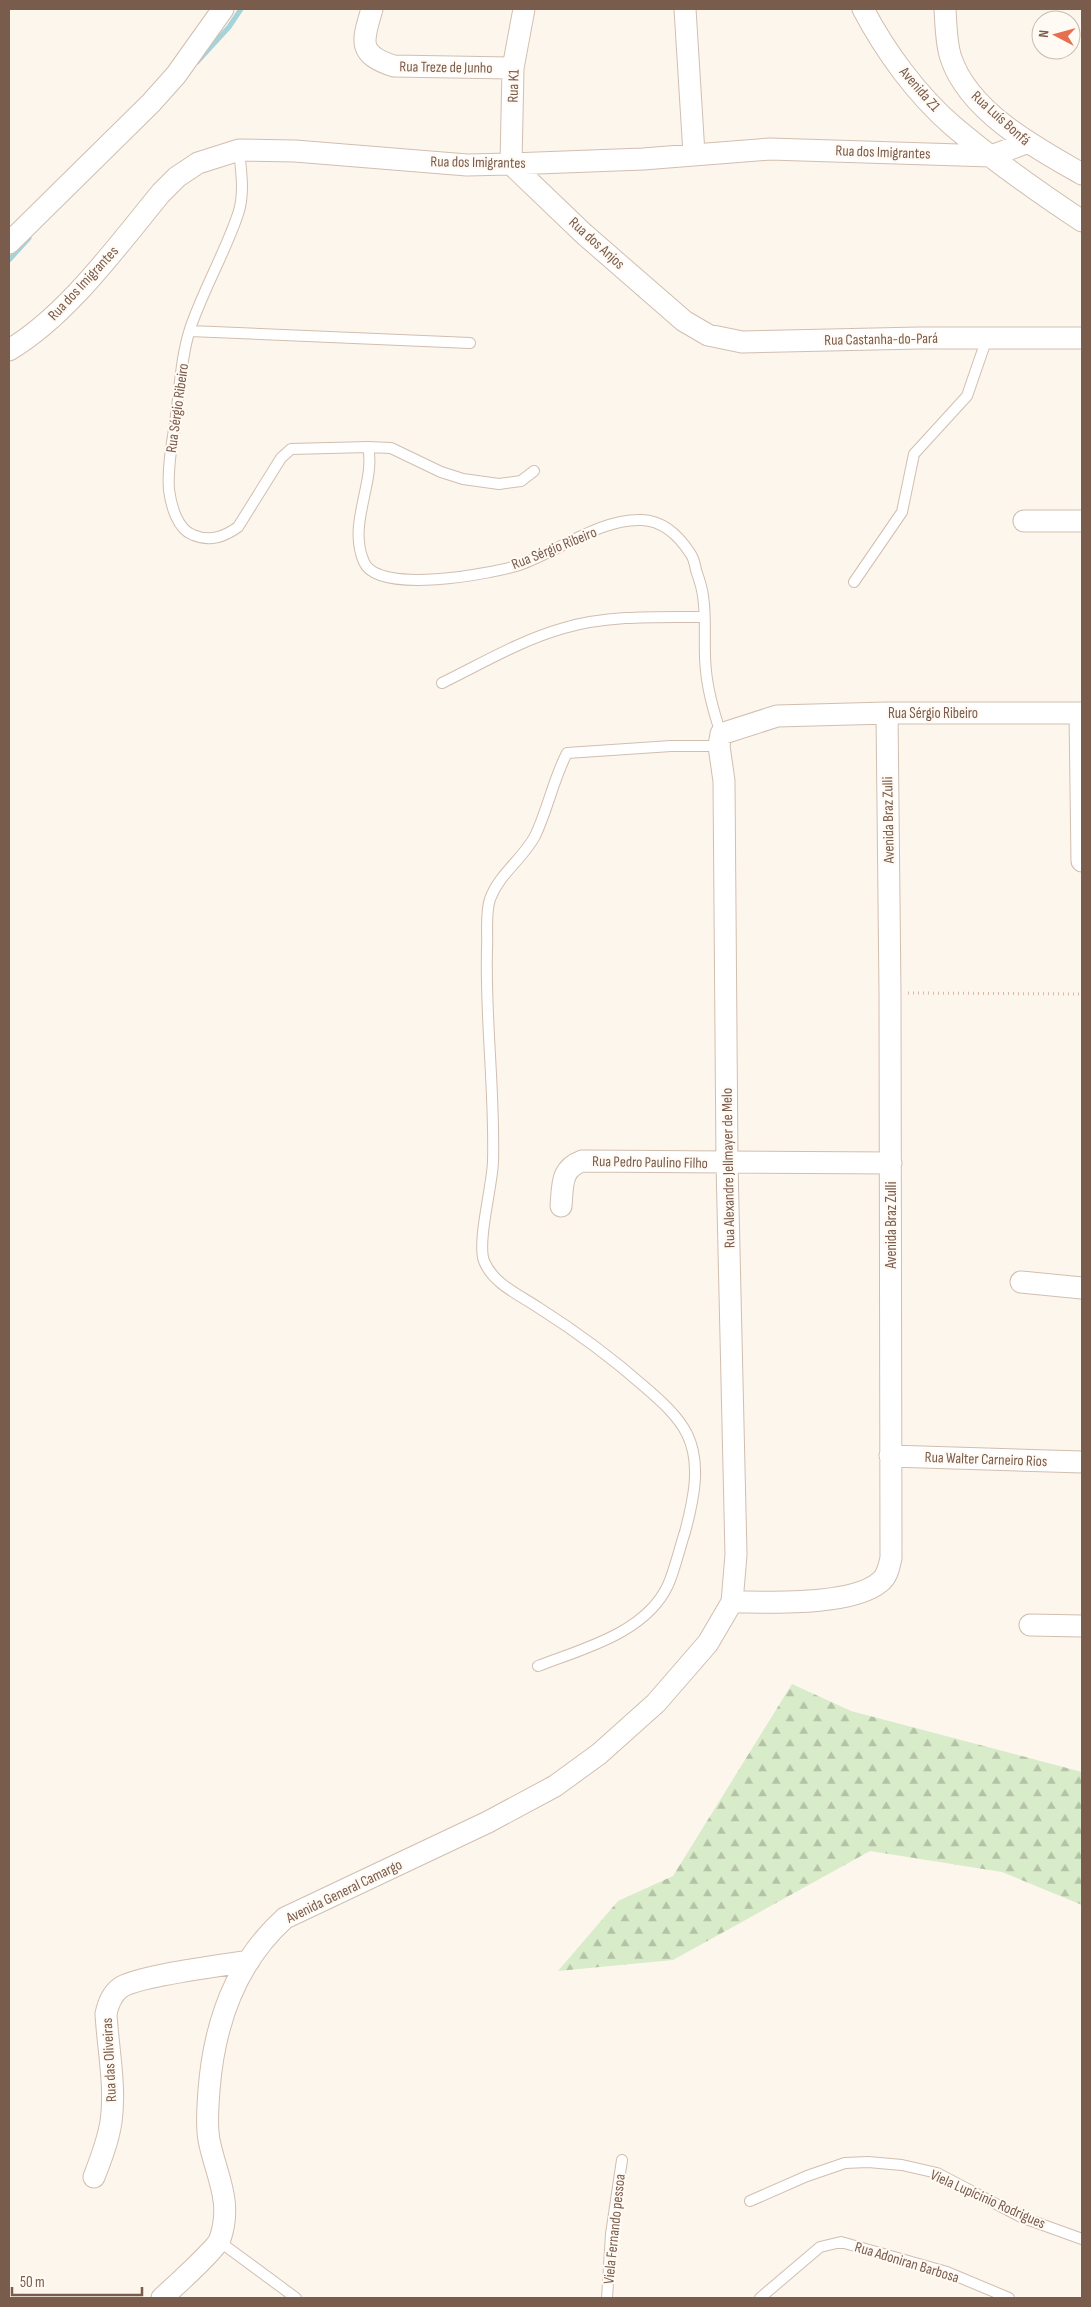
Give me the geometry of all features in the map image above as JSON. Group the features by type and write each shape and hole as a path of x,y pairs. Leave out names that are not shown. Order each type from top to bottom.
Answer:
{"street":[{"path":"9,244 151,103 176,75 224,9"},
{"name":"Rua Treze de Junho","path":"372,9 364,39 365,46 379,62 394,66 513,68"},
{"name":"Rua K1","path":"511,164 513,68 524,9"},
{"path":"685,9 694,154"},
{"name":"Avenida Z1","path":"862,9 898,64 925,98 952,125 991,156 1082,221"},
{"name":"Rua Luís Bonfá","path":"945,9 950,57 961,79 979,102 1026,143 1082,174"},
{"name":"Rua dos Imigrantes","path":"9,350 30,338 59,311 177,177 198,163 239,150 295,151 467,165 770,149 991,156 1026,143"},
{"name":"Rua dos Anjos","path":"511,164 584,234 684,321"},
{"name":"Rua Castanha-do-Pará","path":"684,321 708,335 742,342 1082,338"},
{"path":"1024,521 1082,521"},
{"name":"Rua Sérgio Ribeiro","path":"720,740 777,716 886,713 1081,713"},
{"name":"Avenida Braz Zulli","path":"732,1602 797,1601 845,1597 868,1590 882,1581 888,1572 891,1558 890,993 886,713"},
{"path":"1081,713 1082,861"},
{"name":"Rua Alexandre Jellmayer de Melo","path":"720,740 724,781 727,1163 736,1555 732,1602"},
{"name":"Rua Pedro Paulino Filho","path":"561,1206 564,1179 568,1169 582,1161 727,1163 891,1162"},
{"path":"1021,1282 1082,1288"},
{"name":"Rua Walter Carneiro Rios","path":"890,1456 1082,1462"},
{"name":"Avenida General Camargo","path":"220,2242 226,2215 225,2196 209,2137 208,2104 211,2062 220,2020 249,1961 268,1934 285,1918 488,1822 555,1786 599,1754 662,1696 708,1643 732,1602"},
{"path":"1030,1625 1082,1626"},
{"name":"Rua das Oliveiras","path":"94,2177 105,2146 111,2121 112,2088 106,2014 113,1994 130,1982 249,1961"},
{"path":"162,2298 220,2242"}],"lane":[{"name":"Rua Sérgio Ribeiro","path":"239,150 242,173 239,212 190,331 183,360 170,464 169,490 173,508 182,526 190,535 203,539 216,539 228,534 238,526 281,458 291,449 368,447 371,459 360,522 359,541 364,563 371,572 380,576 401,579 427,579 491,572 520,564 607,526 625,521 642,520 665,526 676,535 692,555 704,595 706,669 709,697 720,740"},
{"path":"190,331 470,343"},
{"path":"854,582 902,512 914,454 967,396 987,338"},
{"path":"368,447 391,448 432,468 462,479 498,484 513,483 521,481 534,471"},
{"path":"442,683 518,646 564,628 597,622 648,617 704,617"},
{"path":"538,1666 601,1641 632,1624 654,1606 667,1587 676,1561 688,1522 695,1480 693,1452 687,1433 671,1411 616,1361 497,1280 483,1259 481,1245 490,1199 493,1163 487,958 489,902 501,877 522,857 535,836 558,771 567,753 671,746 720,740"},
{"name":"Viela Fernando pessoa","path":"607,2298 611,2234 622,2160"},
{"name":"Viela Lupícinio Rodrigues","path":"750,2201 807,2176 846,2163 902,2164 937,2173 1021,2217 1082,2239"},
{"path":"220,2242 296,2298"},
{"name":"Rua Adoniran Barbosa","path":"760,2298 820,2247 841,2242 947,2272 1009,2298"}],"path":[{"path":"890,993 1082,994"}],"green space":[{"path":"792,1684 851,1711 1082,1772 1082,1905 1002,1872 870,1851 673,1960 558,1971 618,1901 673,1876"}],"waterway":[{"path":"197,62 229,27 241,9"},
{"path":"9,260 29,238"}]}
